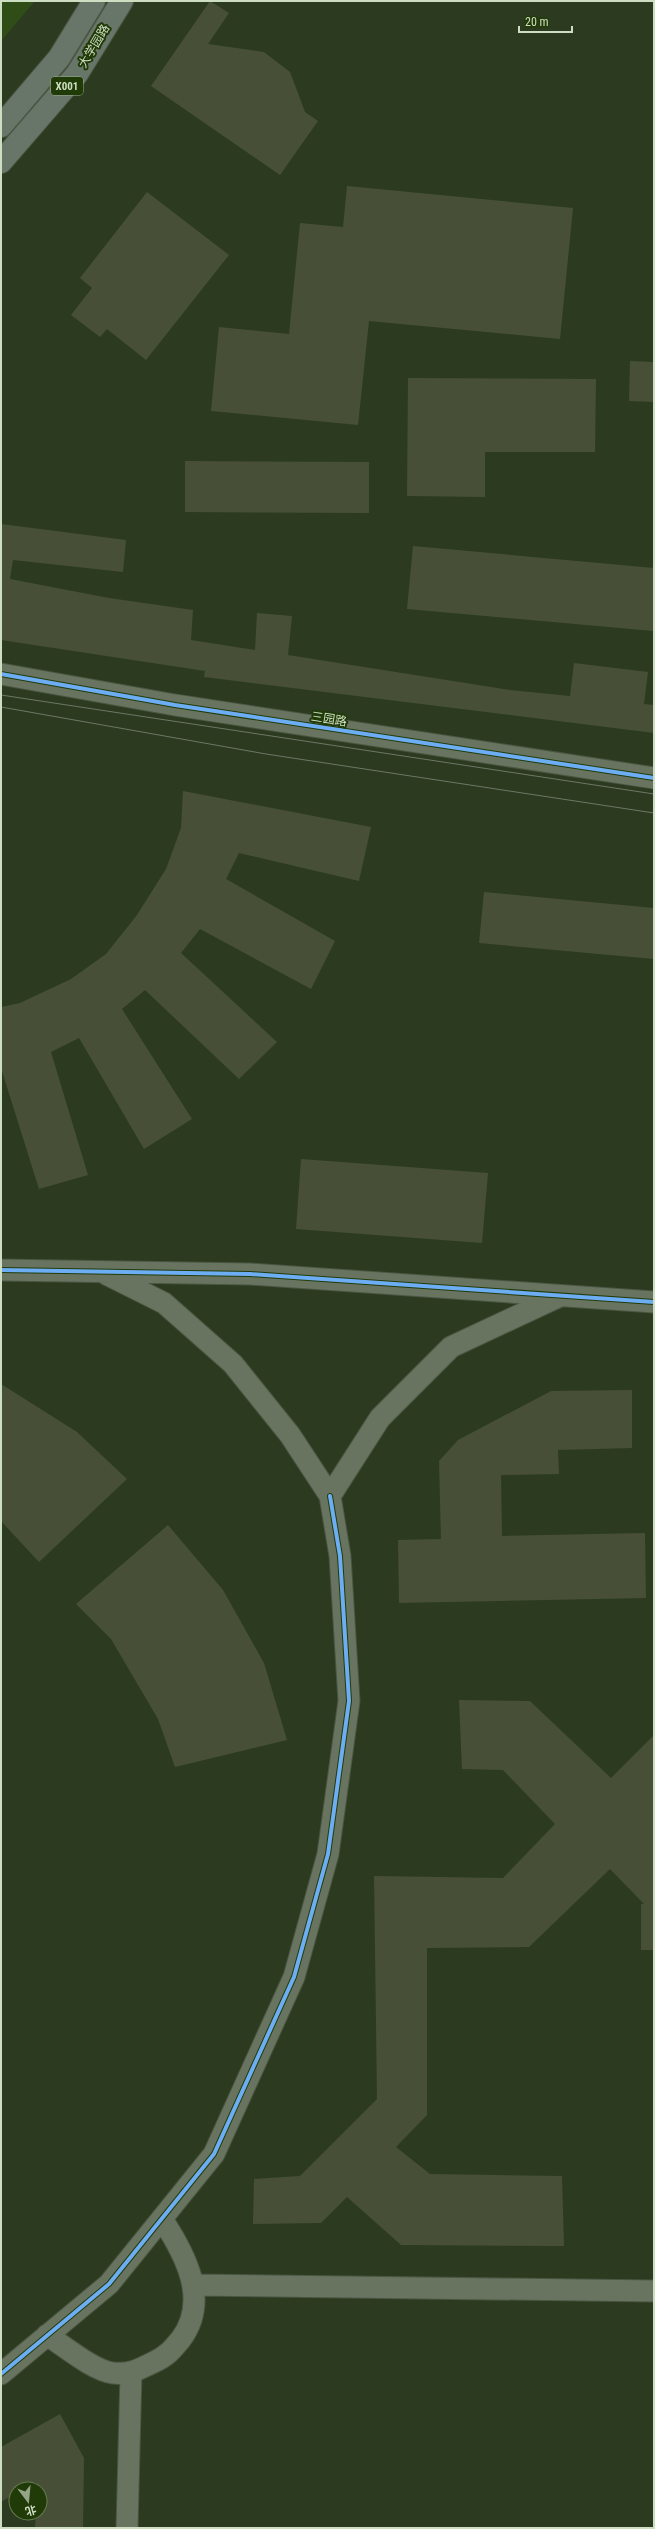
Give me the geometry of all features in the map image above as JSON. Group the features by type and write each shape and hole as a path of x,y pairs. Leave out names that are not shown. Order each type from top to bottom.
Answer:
{"main road":[{"name":"大学园路","path":"1,126 60,58 94,1"},
{"name":"大学园路","path":"1,162 77,74 122,1"}],"street":[{"name":"三园路","path":"1,674 174,705 654,778"},
{"path":"1,1270 250,1274 654,1302"},
{"path":"1,2374 109,2284 214,2154 294,1977 328,1854 349,1701 340,1556 330,1496 290,1435 233,1364 164,1302 101,1272"},
{"path":"330,1496 380,1418 451,1347 561,1296"},
{"path":"47,2335 89,2362 112,2373 131,2373 168,2356 186,2332 195,2307 193,2285 187,2262 162,2219"},
{"path":"193,2285 654,2291"},
{"path":"128,2528 131,2373"}],"shaded area":[{"path":"1,1 35,1 1,41"}],"building":[{"path":"210,1 229,13 208,44 264,52 290,72 305,112 318,121 280,175 151,86"},
{"path":"347,186 573,208 560,339 369,321 358,425 211,411 219,327 289,334 300,223 343,227"},
{"path":"147,192 229,255 146,360 107,329 100,337 71,315 92,288 80,278"},
{"path":"630,361 654,362 654,402 629,401"},
{"path":"408,378 596,379 595,452 485,452 485,497 407,496"},
{"path":"185,461 369,462 369,513 185,512"},
{"path":"1,524 126,540 123,572 13,560 10,579 109,598 193,610 191,640 255,650 257,613 292,616 288,655 510,690 570,696 574,663 648,672 644,704 654,705 654,733 204,677 205,671 1,640"},
{"path":"413,546 654,568 653,631 407,609"},
{"path":"183,791 371,827 359,881 239,853 226,879 335,941 311,989 200,929 181,953 277,1042 239,1079 145,990 122,1009 192,1119 144,1149 79,1038 51,1052 88,1175 39,1189 1,1068 1,1007 20,1003 71,979 106,954 137,915 166,869 181,828"},
{"path":"484,892 654,908 654,959 479,943"},
{"path":"301,1159 488,1173 482,1243 296,1229"},
{"path":"1,1384 77,1432 127,1479 39,1562 1,1521"},
{"path":"632,1390 632,1448 558,1450 559,1474 501,1475 502,1536 645,1533 646,1598 399,1603 398,1540 441,1539 439,1461 458,1440 551,1391"},
{"path":"168,1525 223,1590 264,1663 287,1740 175,1767 158,1719 111,1639 76,1604"},
{"path":"459,1700 530,1701 611,1778 654,1735 654,1950 641,1950 641,1904 644,1904 610,1869 529,1947 427,1948 427,2115 396,2147 430,2174 562,2176 564,2246 401,2245 347,2197 321,2223 253,2224 254,2179 300,2176 377,2099 374,1876 503,1878 555,1824 503,1770 462,1769"},
{"path":"60,2414 84,2458 83,2528 35,2528 35,2521 48,2521 48,2481 8,2481 8,2498 1,2502 1,2447"}],"tram line":[{"path":"1,695 654,794"},
{"path":"1,707 266,754 654,813"}],"cycle path":[{"path":"1,674 175,705 654,778"},
{"path":"1,1270 250,1274 654,1302"},
{"path":"1,2374 109,2284 214,2154 294,1977 328,1854 349,1701 340,1556 330,1496"}]}
